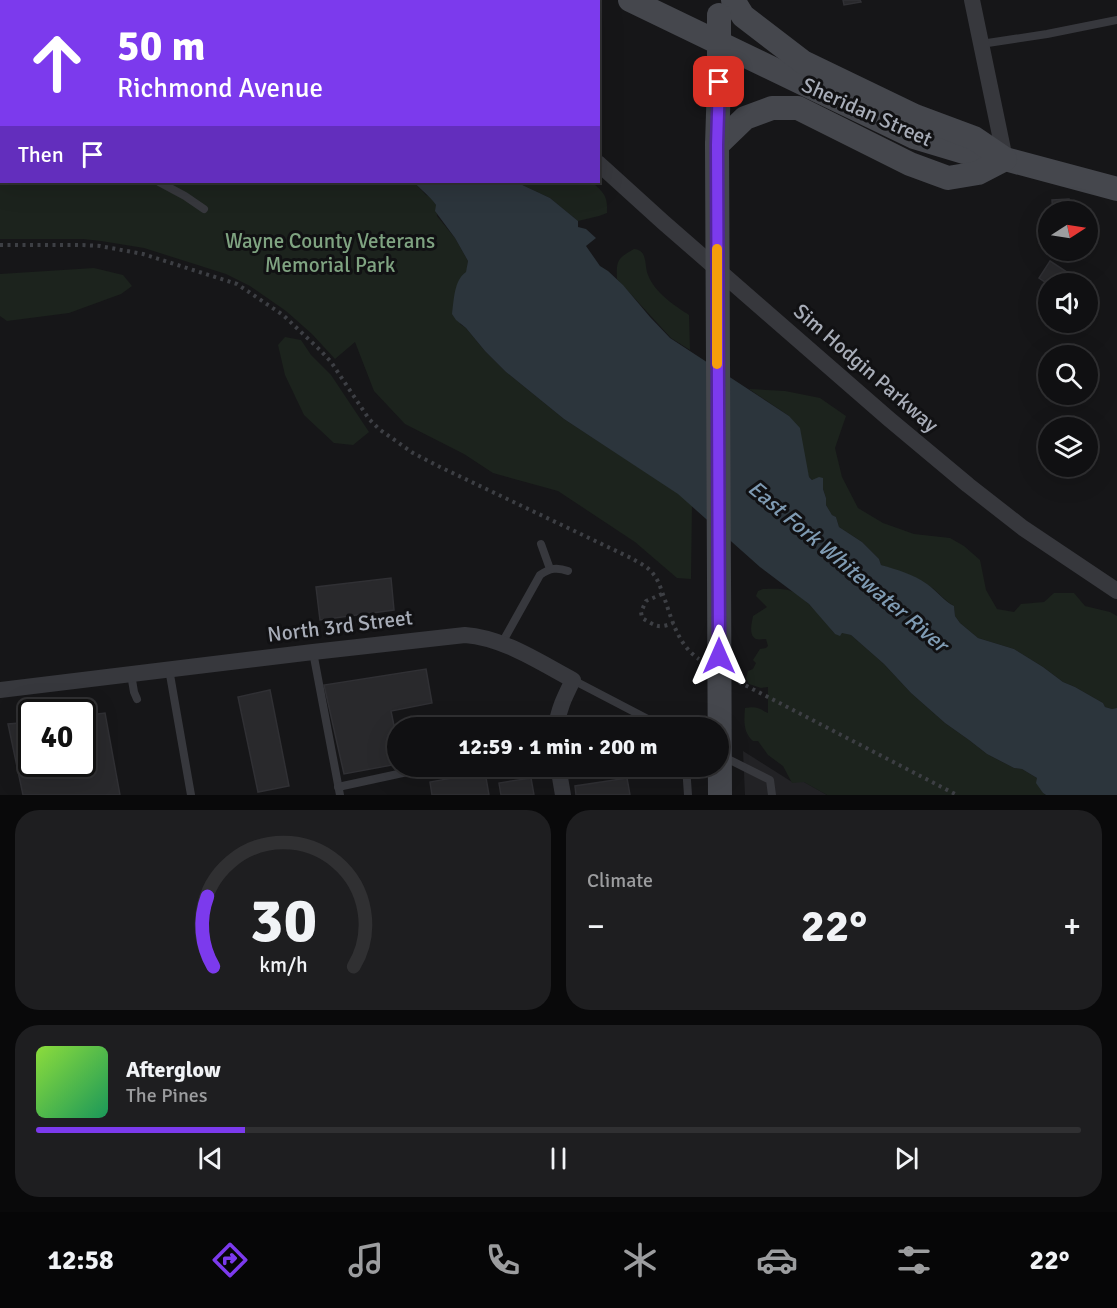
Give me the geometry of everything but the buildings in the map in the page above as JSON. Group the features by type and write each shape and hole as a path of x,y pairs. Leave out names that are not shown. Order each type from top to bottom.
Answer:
{"street":[{"name":"Sheridan Street","path":"630,0 914,137 964,152 1005,159 1117,189"},
{"path":"972,0 1005,159"},
{"path":"720,795 717,145 724,5 743,16 803,62 915,116 974,138 1005,159"},
{"path":"717,145 745,118 772,108 798,108 910,164 948,178 978,173 1005,159"},
{"name":"Sim Hodgin Parkway","path":"600,165 889,419 968,485 1023,528 1117,591"},
{"name":"North 3rd Street","path":"0,690 465,635 478,636 502,644 573,680"},
{"path":"558,717 573,680"},
{"path":"560,777 563,795"}],"lane":[{"path":"981,44 1117,20"},
{"path":"161,183 204,209"},
{"path":"541,544 550,569"},
{"path":"502,644 540,575 556,568 568,571"},
{"path":"313,652 339,791 393,777"},
{"path":"169,669 191,795"},
{"path":"131,674 137,699"},
{"name":"North 3rd Street","path":"573,680 644,717"},
{"path":"729,760 770,780 772,795"},
{"path":"687,777 688,795"}],"path":[{"path":"0,244 100,246 143,254 237,284 283,315 320,350 331,362 369,419 390,438 438,466 640,564 654,575 673,623 686,648 701,661"},
{"path":"662,594 646,601 642,606 642,618 657,627 673,623"},
{"path":"732,679 957,795"}],"shaded area":[{"path":"743,751 792,782 804,782 827,795 745,795"}],"green space":[{"name":"Wayne County Veterans Memorial Park","path":"0,183 415,183 431,197 436,205 437,216 455,238 468,261 460,324 506,372 564,419 678,493 692,505 691,579 677,578 635,542 558,491 493,473 464,454 405,424 374,391 355,342 335,359 286,311 250,286 226,274 144,248 101,241 0,239"},
{"path":"518,183 593,183 604,195 607,213 578,221 550,198"},
{"path":"634,249 644,255 648,275 655,287 689,315 690,350 671,338 617,279 619,260"},
{"path":"94,268 123,275 132,286 121,294 69,313 7,321 0,316 0,274"},
{"path":"285,337 301,340 311,355 331,375 369,432 353,445 334,443 304,415 285,375 278,345"},
{"path":"749,389 785,391 820,398 846,416 835,448 842,477 858,508 883,523 914,534 950,538 964,546 980,560 986,590 997,609 1014,612 1021,604 1044,602 1054,593 1074,593 1085,606 1117,616 1117,708 1105,707 1103,703 1063,682 1014,649 978,638 960,623 955,616 954,606 926,583 881,565 879,559 862,542 839,527 836,517 826,505 823,489 809,477 789,416"},
{"path":"784,589 797,594 815,610 835,634 851,635 945,723 987,754 1037,778 1046,795 827,795 804,782 792,783 783,766 768,755 758,741 753,741 747,734 745,726 745,708 757,708 768,713 768,687 761,688 749,684 746,678 748,671 753,669 756,663 753,660 760,649 768,646 766,639 756,639 751,632 753,616 767,607 756,596 758,591"}],"water":[{"name":"East Fork Whitewater River","path":"415,183 518,183 550,198 578,221 578,227 586,229 596,238 586,246 600,266 623,285 670,338 789,416 800,428 809,477 812,480 823,478 826,505 836,517 839,527 862,542 879,559 881,565 911,575 927,584 954,606 955,616 960,623 978,638 1014,649 1063,682 1103,703 1105,707 1117,708 1117,795 1046,795 1043,793 1036,783 1037,778 987,754 945,723 851,635 835,634 809,604 760,567 678,494 564,419 506,372 452,314 457,285 466,272 468,261 455,238 435,211 436,205"}],"slow traffic":[{"path":"717,249 717,364"}],"route":[{"path":"719,82 717,168 719,656"}]}
